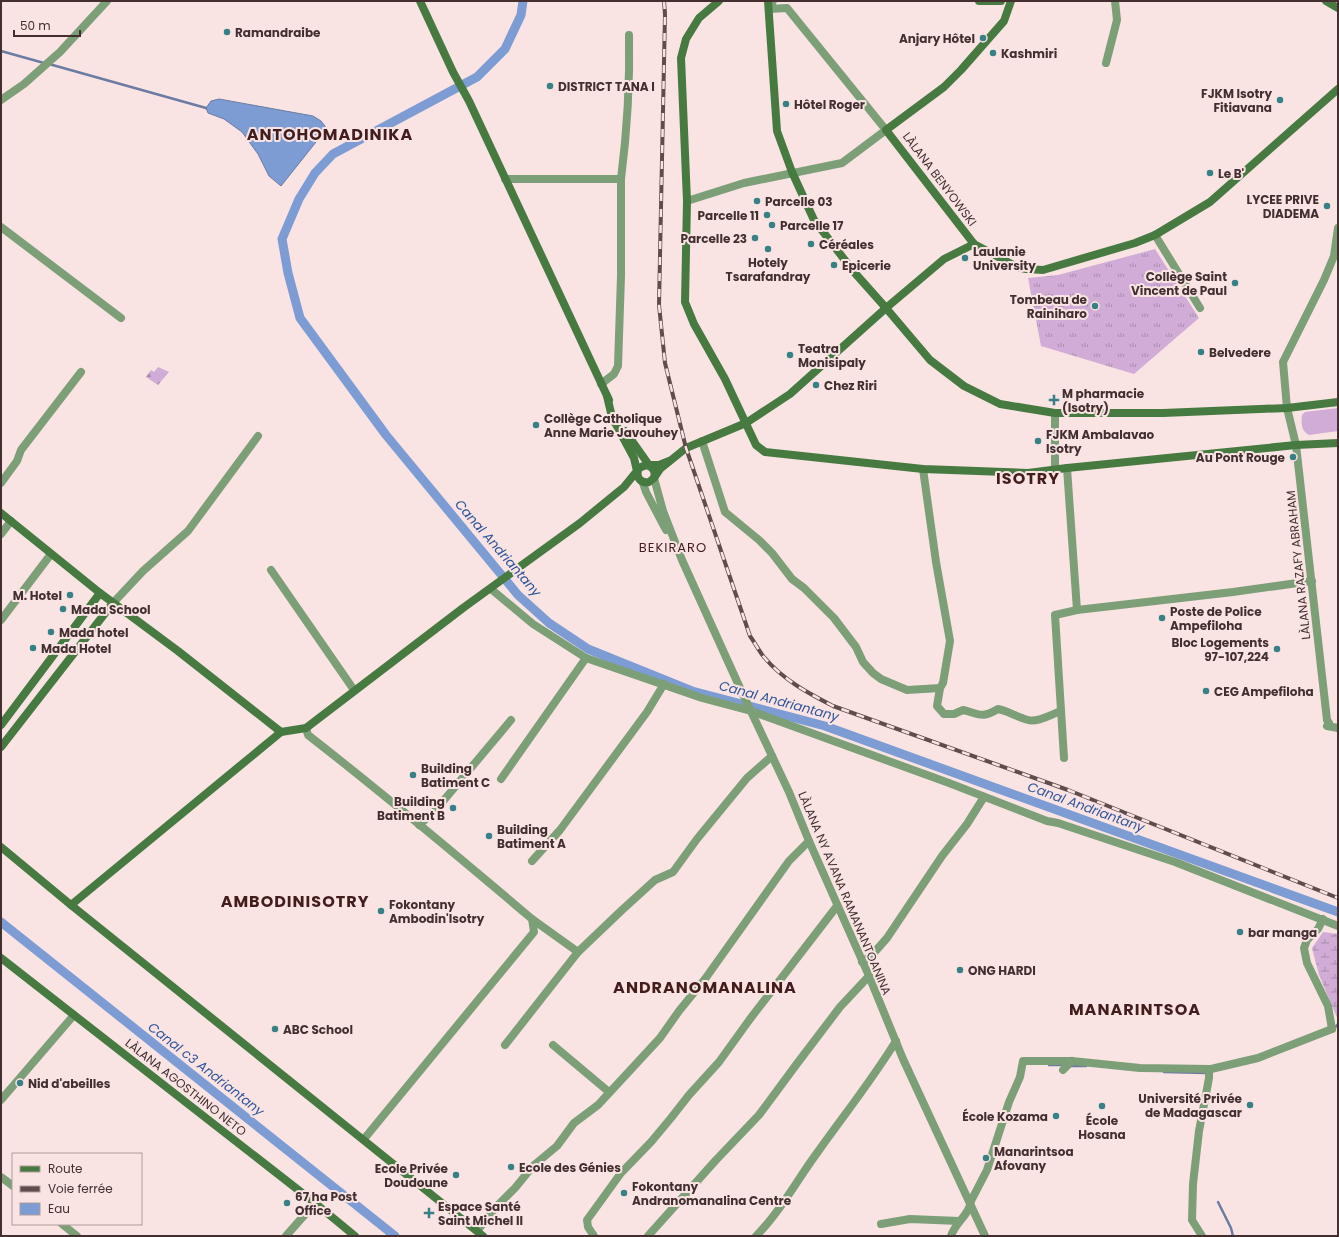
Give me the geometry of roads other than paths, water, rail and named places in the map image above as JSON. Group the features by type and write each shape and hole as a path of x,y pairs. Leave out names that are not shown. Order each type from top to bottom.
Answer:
{"street":[{"path":"1,100 24,84 60,52 107,1"},
{"path":"420,1 453,72 469,101 601,384 627,435 655,472 654,478 663,511 682,560"},
{"path":"719,1 699,18 686,39 681,58 687,201 685,302 694,324 725,379 756,445 766,452 923,469 1028,473 1296,445 1338,443"},
{"path":"773,1 769,5 776,131 792,172 816,224 854,272 930,360 964,386 1000,404 1055,413 1163,413 1287,408 1338,402"},
{"path":"979,1 1001,1"},
{"path":"687,201 744,183 842,162 944,87 962,70 1004,21 1011,1"},
{"path":"1106,63 1117,20 1115,1"},
{"path":"1326,1 1338,8"},
{"path":"769,5 787,8 886,130"},
{"path":"601,384 614,374 618,366 621,276 621,179 627,110 629,35"},
{"path":"624,487 634,483 649,482 654,478 660,468 686,448 746,423 790,394 886,308 944,259 974,244 1017,267 1043,270 1135,243 1155,235 1210,202 1338,89"},
{"name":"LÀLANA BENYOWSKI","path":"886,130 974,244"},
{"path":"505,179 621,179"},
{"path":"1,227 121,318"},
{"name":"LÀLANA RAZAFY ABRAHAM","path":"1338,228 1334,256 1324,280 1283,362 1287,408 1296,445 1326,720 1329,723 1328,726 1338,728"},
{"path":"1155,235 1200,308"},
{"path":"1,483 17,461 21,450 81,372"},
{"path":"607,396 612,417 634,458 638,479 643,482 646,492 682,560"},
{"path":"1055,413 1055,469"},
{"path":"1,747 113,603 143,572 188,531 258,436"},
{"path":"702,441 725,512 772,552 792,579 804,588 834,618 856,647 863,662 873,674 907,690 940,688"},
{"path":"71,905 281,732 306,728 463,608 580,523 624,487 643,465 659,465 669,461"},
{"path":"1067,468 1077,610"},
{"path":"923,469 936,562 950,641 943,683 940,688 937,706 944,714 954,714 963,710 982,716 990,714 998,709 1029,721 1037,720 1061,711"},
{"path":"1,513 100,593 178,651 281,732"},
{"path":"1,534 11,521"},
{"path":"1,620 51,554"},
{"name":"LÀLANA NY AVANA RAMANANTOANINA","path":"682,560 772,756 896,1040 986,1236"},
{"path":"270,570 354,690"},
{"path":"1064,758 1055,615 1077,610 1233,592 1312,581"},
{"path":"491,589 533,624 586,658 702,698 751,711 1047,821 1058,823 1176,862 1338,926"},
{"path":"1,725 100,593"},
{"path":"502,779 586,658"},
{"path":"532,861 560,830 647,712 664,684"},
{"path":"419,825 434,812 511,720"},
{"path":"306,728 308,735 532,919 578,952"},
{"path":"505,1045 578,952 656,880 673,872 697,839 747,778 772,756"},
{"path":"862,962 872,955 887,938 942,856 967,824 984,797"},
{"path":"1,847 480,1234 496,1207 515,1188 533,1166 557,1146 574,1123 598,1105 660,1038 679,1011 705,979 789,861 808,841"},
{"path":"594,1236 588,1227 587,1220 612,1185 718,1062 837,906"},
{"path":"364,1139 534,932 532,919"},
{"path":"951,1236 959,1221 971,1205 971,1201 987,1170 1009,1102 1020,1077 1023,1061 1072,1061 1139,1071 1209,1069 1258,1058 1336,1031 1328,1006 1307,963 1304,948 1308,940 1318,929 1323,919"},
{"name":"LÀLANA AGOSTHINO NETO","path":"1,958 315,1203 355,1236"},
{"path":"648,1236 716,1160 759,1115 840,1007 869,976"},
{"path":"1,1100 74,1015"},
{"path":"756,1236 769,1221 817,1152 861,1094 896,1040"},
{"path":"553,1045 609,1092"},
{"path":"1063,1070 1072,1061"},
{"path":"1202,1236 1192,1220 1193,1184 1199,1131 1209,1078 1209,1069"},
{"path":"1,1177 12,1185"},
{"path":"286,1236 315,1203"},
{"path":"880,1224 910,1219 959,1221"},
{"path":"63,1225 77,1236"}],"water":[{"path":"219,99 313,116 321,121 325,126 324,132 281,186 269,176 258,154 242,132 224,119 208,113 206,108 211,101"}],"waterway":[{"name":"Canal Andriantany","path":"523,1 521,15 505,49 477,77 333,154 315,173 299,199 282,239 288,273 300,318 386,435 518,595 549,623 588,649 692,691 825,726 1338,912"},
{"path":"1,51 44,63"},
{"path":"49,64 206,108"},
{"name":"Canal c3 Andriantany","path":"1,922 395,1236"},
{"path":"1334,1029 1338,1024"},
{"path":"1049,1065 1064,1065"},
{"path":"1071,1066 1086,1066"},
{"path":"1164,1072 1207,1073"},
{"path":"1218,1202 1231,1228 1233,1236"}],"railway":[{"path":"664,1 665,14 659,305 665,363 686,448 750,636 762,655 779,673 805,691 833,706 1068,790 1338,898"}],"place":[{"name":"Ramandraibe","path":"227,32"},
{"name":"Anjary Hôtel","path":"983,38"},
{"name":"Kashmiri","path":"993,53"},
{"name":"DISTRICT TANA I","path":"550,86"},
{"name":"FJKM Isotry Fitiavana","path":"1280,100"},
{"name":"Hôtel Roger","path":"786,104"},
{"name":"Le B'","path":"1210,173"},
{"name":"Parcelle 03","path":"757,201"},
{"name":"LYCEE PRIVE DIADEMA","path":"1327,206"},
{"name":"Parcelle 11","path":"767,215"},
{"name":"Parcelle 17","path":"772,225"},
{"name":"Parcelle 23","path":"755,238"},
{"name":"Céréales","path":"811,244"},
{"name":"Hotely Tsarafandray","path":"768,249"},
{"name":"Laulanie University","path":"965,258"},
{"name":"Epicerie","path":"834,265"},
{"name":"Collège Saint Vincent de Paul","path":"1235,283"},
{"name":"Tombeau de Rainiharo","path":"1095,306"},
{"name":"Belvedere","path":"1201,352"},
{"name":"Teatra Monisipaly","path":"790,355"},
{"name":"Chez Riri","path":"816,385"},
{"name":"M pharmacie (Isotry)","path":"1054,400"},
{"name":"Collège Catholique Anne Marie Javouhey","path":"536,425"},
{"name":"FJKM Ambalavao Isotry","path":"1038,441"},
{"name":"Au Pont Rouge","path":"1293,457"},
{"name":"M. Hotel","path":"70,595"},
{"name":"Mada School","path":"63,609"},
{"name":"Poste de Police Ampefiloha","path":"1162,618"},
{"name":"Mada hotel","path":"51,632"},
{"name":"Mada Hotel","path":"33,648"},
{"name":"Bloc Logements 97-107,224","path":"1277,649"},
{"name":"CEG Ampefiloha","path":"1206,691"},
{"name":"Building Batiment C","path":"413,775"},
{"name":"Building Batiment B","path":"453,808"},
{"name":"Building Batiment A","path":"489,836"},
{"name":"Fokontany Ambodin'Isotry","path":"381,911"},
{"name":"bar manga","path":"1240,932"},
{"name":"ONG HARDI","path":"960,970"},
{"name":"ABC School","path":"275,1029"},
{"name":"Nid d'abeilles","path":"20,1083"},
{"name":"Université Privée de Madagascar","path":"1250,1105"},
{"name":"École Hosana","path":"1102,1106"},
{"name":"École Kozama","path":"1056,1116"},
{"name":"Manarintsoa Afovany","path":"986,1158"},
{"name":"Ecole des Génies","path":"511,1167"},
{"name":"Ecole Privée Doudoune","path":"456,1175"},
{"name":"Fokontany Andranomanalina Centre","path":"624,1193"},
{"name":"67 ha Post Office","path":"287,1203"},
{"name":"Espace Santé Saint Michel II","path":"429,1213"}],"district":[{"name":"ANTOHOMADINIKA","path":"330,134"},
{"name":"ISOTRY","path":"1028,478"},
{"name":"BEKIRARO","path":"673,547"},
{"name":"AMBODINISOTRY","path":"295,901"},
{"name":"ANDRANOMANALINA","path":"705,987"},
{"name":"MANARINTSOA","path":"1135,1009"}]}
